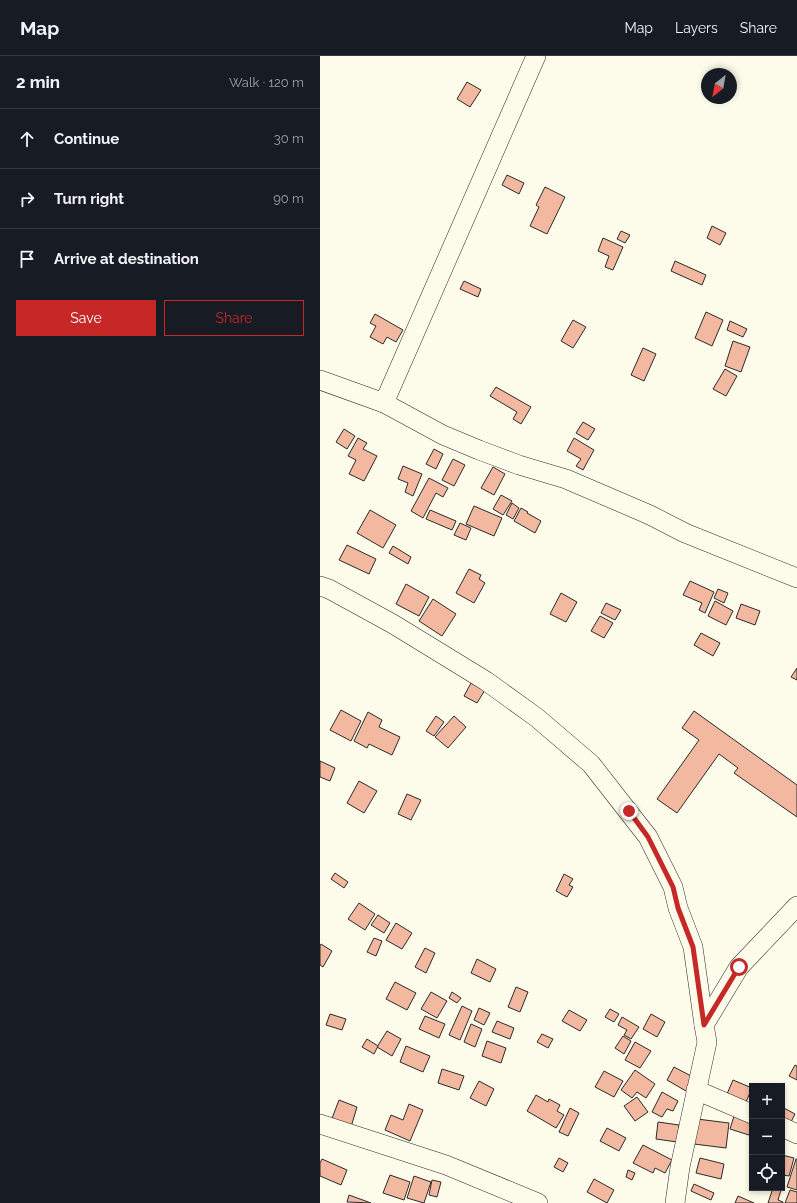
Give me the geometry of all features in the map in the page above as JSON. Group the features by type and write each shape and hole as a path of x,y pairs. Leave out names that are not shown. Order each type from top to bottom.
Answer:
{"street":[{"path":"384,403 536,56"},
{"path":"320,380 384,403 443,434 479,450 519,465 566,479 650,515 685,533 797,578"},
{"path":"320,586 330,589 393,624 486,681 536,717 591,764 648,837 673,887 678,908 693,947 707,1042 680,1167 675,1203"},
{"path":"704,1025 739,967 797,906"},
{"path":"696,1090 749,1113"},
{"path":"320,1124 446,1165 538,1203"},
{"path":"785,1128 797,1134"}],"building":[{"path":"467,82 481,90 470,107 457,99"},
{"path":"507,175 524,183 519,194 502,185"},
{"path":"545,187 565,197 547,234 530,226 539,207 536,205"},
{"path":"712,226 726,233 720,245 707,238"},
{"path":"621,231 630,235 625,243 617,239"},
{"path":"603,238 623,247 613,270 605,267 609,256 598,251"},
{"path":"675,261 706,275 702,285 671,271"},
{"path":"464,281 481,289 478,297 460,289"},
{"path":"706,312 723,320 712,346 695,338"},
{"path":"375,314 403,330 396,342 387,337 383,344 370,337 376,326 370,323"},
{"path":"573,320 586,327 573,348 561,341"},
{"path":"730,321 747,329 743,337 727,330"},
{"path":"733,341 750,347 741,372 725,366"},
{"path":"643,348 656,354 644,381 631,375"},
{"path":"725,369 737,376 726,396 713,389"},
{"path":"496,387 531,407 521,424 513,419 517,412 490,396"},
{"path":"583,422 595,429 588,440 576,433"},
{"path":"344,429 355,436 347,449 336,442"},
{"path":"358,438 367,443 363,449 377,456 364,481 349,474 356,460 348,456"},
{"path":"574,438 594,450 583,470 576,466 581,459 567,451"},
{"path":"434,449 443,454 436,469 426,464"},
{"path":"453,459 465,465 454,486 442,480"},
{"path":"403,466 422,474 413,496 405,492 408,483 398,479"},
{"path":"493,467 505,474 494,495 481,488"},
{"path":"429,478 448,488 443,497 436,493 423,518 411,511"},
{"path":"501,495 512,501 503,515 493,509"},
{"path":"512,503 519,508 513,519 506,515"},
{"path":"474,506 502,518 494,536 466,524"},
{"path":"521,508 541,521 535,533 514,521"},
{"path":"370,510 396,525 383,548 357,533"},
{"path":"430,510 456,521 452,530 426,519"},
{"path":"460,523 471,528 466,540 454,535"},
{"path":"347,545 376,559 369,574 339,560"},
{"path":"393,546 411,557 408,564 389,553"},
{"path":"469,569 481,575 479,579 485,583 474,603 456,593"},
{"path":"690,581 714,592 705,613 699,610 702,603 683,595"},
{"path":"406,584 429,597 419,616 396,604"},
{"path":"718,589 728,593 724,603 714,598"},
{"path":"561,593 577,602 566,622 550,614"},
{"path":"433,599 456,614 442,636 419,621"},
{"path":"715,601 733,611 726,625 708,616"},
{"path":"606,603 621,610 615,620 601,613"},
{"path":"741,604 760,611 755,625 736,618"},
{"path":"600,616 613,623 604,638 591,631"},
{"path":"701,633 720,643 713,656 694,645"},
{"path":"797,668 797,680 791,677"},
{"path":"471,683 485,690 477,703 464,696"},
{"path":"341,710 361,721 351,741 330,730"},
{"path":"694,711 797,785 797,817 734,773 738,768 719,754 677,813 657,799 699,740 682,728"},
{"path":"368,712 382,720 379,727 400,737 392,755 369,744 367,748 354,741"},
{"path":"436,716 444,722 434,736 426,731"},
{"path":"454,716 466,727 448,748 435,737"},
{"path":"320,761 335,768 330,781 320,777"},
{"path":"359,781 377,791 364,813 347,803"},
{"path":"407,794 421,800 411,820 398,814"},
{"path":"335,873 348,882 344,888 331,879"},
{"path":"564,874 573,879 569,885 573,887 567,897 556,891"},
{"path":"359,903 375,914 365,930 348,919"},
{"path":"378,915 390,923 384,933 371,925"},
{"path":"396,923 412,933 402,949 386,940"},
{"path":"374,938 382,941 376,956 367,952"},
{"path":"321,944 332,951 323,967 320,965"},
{"path":"425,948 435,953 426,973 415,967"},
{"path":"477,959 496,969 490,982 471,973"},
{"path":"395,982 416,993 407,1010 386,999"},
{"path":"516,987 528,992 520,1012 508,1007"},
{"path":"431,992 447,1001 437,1018 421,1009"},
{"path":"452,992 461,998 457,1003 449,998"},
{"path":"462,1006 472,1011 460,1040 449,1035"},
{"path":"479,1008 490,1013 484,1025 474,1020"},
{"path":"610,1009 619,1014 614,1022 605,1017"},
{"path":"569,1010 587,1020 580,1031 562,1021"},
{"path":"330,1014 346,1019 342,1030 326,1025"},
{"path":"651,1014 665,1022 657,1037 643,1029"},
{"path":"425,1016 445,1024 439,1038 419,1029"},
{"path":"622,1017 639,1027 631,1039 624,1035 627,1030 618,1025"},
{"path":"497,1021 514,1028 510,1039 492,1032"},
{"path":"471,1024 482,1029 475,1047 464,1042"},
{"path":"387,1031 401,1039 392,1056 377,1047"},
{"path":"542,1034 553,1039 548,1048 537,1042"},
{"path":"623,1036 631,1041 624,1054 615,1048"},
{"path":"367,1039 378,1046 374,1054 362,1047"},
{"path":"487,1041 506,1048 501,1063 482,1056"},
{"path":"635,1042 651,1051 640,1068 625,1060"},
{"path":"406,1046 430,1056 423,1072 400,1062"},
{"path":"795,1065 797,1066 797,1080 789,1076"},
{"path":"674,1067 693,1077 686,1091 667,1080"},
{"path":"442,1069 464,1076 459,1090 438,1083"},
{"path":"635,1070 655,1084 646,1098 637,1092 632,1098 621,1090"},
{"path":"604,1071 623,1081 614,1097 595,1087"},
{"path":"733,1080 749,1087 749,1095 746,1102 727,1094"},
{"path":"479,1081 494,1089 486,1106 470,1098"},
{"path":"662,1092 678,1101 673,1111 667,1109 662,1117 652,1112"},
{"path":"536,1095 548,1102 549,1099 560,1105 557,1111 564,1115 556,1128 527,1111"},
{"path":"637,1097 648,1112 635,1121 624,1106"},
{"path":"339,1100 357,1107 351,1127 331,1121"},
{"path":"409,1104 423,1110 410,1141 385,1130 391,1115 403,1120"},
{"path":"570,1108 579,1113 568,1136 559,1132"},
{"path":"785,1109 795,1114 789,1126 785,1124"},
{"path":"734,1116 749,1121 749,1135 730,1129"},
{"path":"697,1119 729,1123 726,1148 694,1144"},
{"path":"658,1122 679,1125 677,1142 656,1139"},
{"path":"607,1128 626,1138 619,1151 600,1141"},
{"path":"643,1145 672,1160 665,1173 655,1168 653,1173 633,1163"},
{"path":"785,1156 794,1158 789,1176 785,1175"},
{"path":"559,1158 568,1163 563,1172 554,1167"},
{"path":"700,1158 724,1164 721,1179 696,1173"},
{"path":"322,1159 347,1170 341,1185 320,1176 320,1163"},
{"path":"797,1159 797,1190 787,1187"},
{"path":"628,1170 635,1173 632,1180 626,1177"},
{"path":"390,1175 410,1182 404,1200 383,1193"},
{"path":"414,1176 431,1182 424,1203 407,1198"},
{"path":"594,1179 614,1190 607,1203 587,1192"},
{"path":"432,1180 441,1182 437,1197 429,1195"},
{"path":"694,1184 714,1193 711,1200 691,1191"},
{"path":"790,1190 797,1192 797,1203 785,1203"},
{"path":"772,1191 781,1191 778,1200 783,1203 768,1203"},
{"path":"349,1195 371,1203 347,1202"},
{"path":"738,1196 754,1203 735,1203"}],"route":[{"path":"629,811 648,837 673,887 678,908 693,947 704,1025 739,967"}]}
